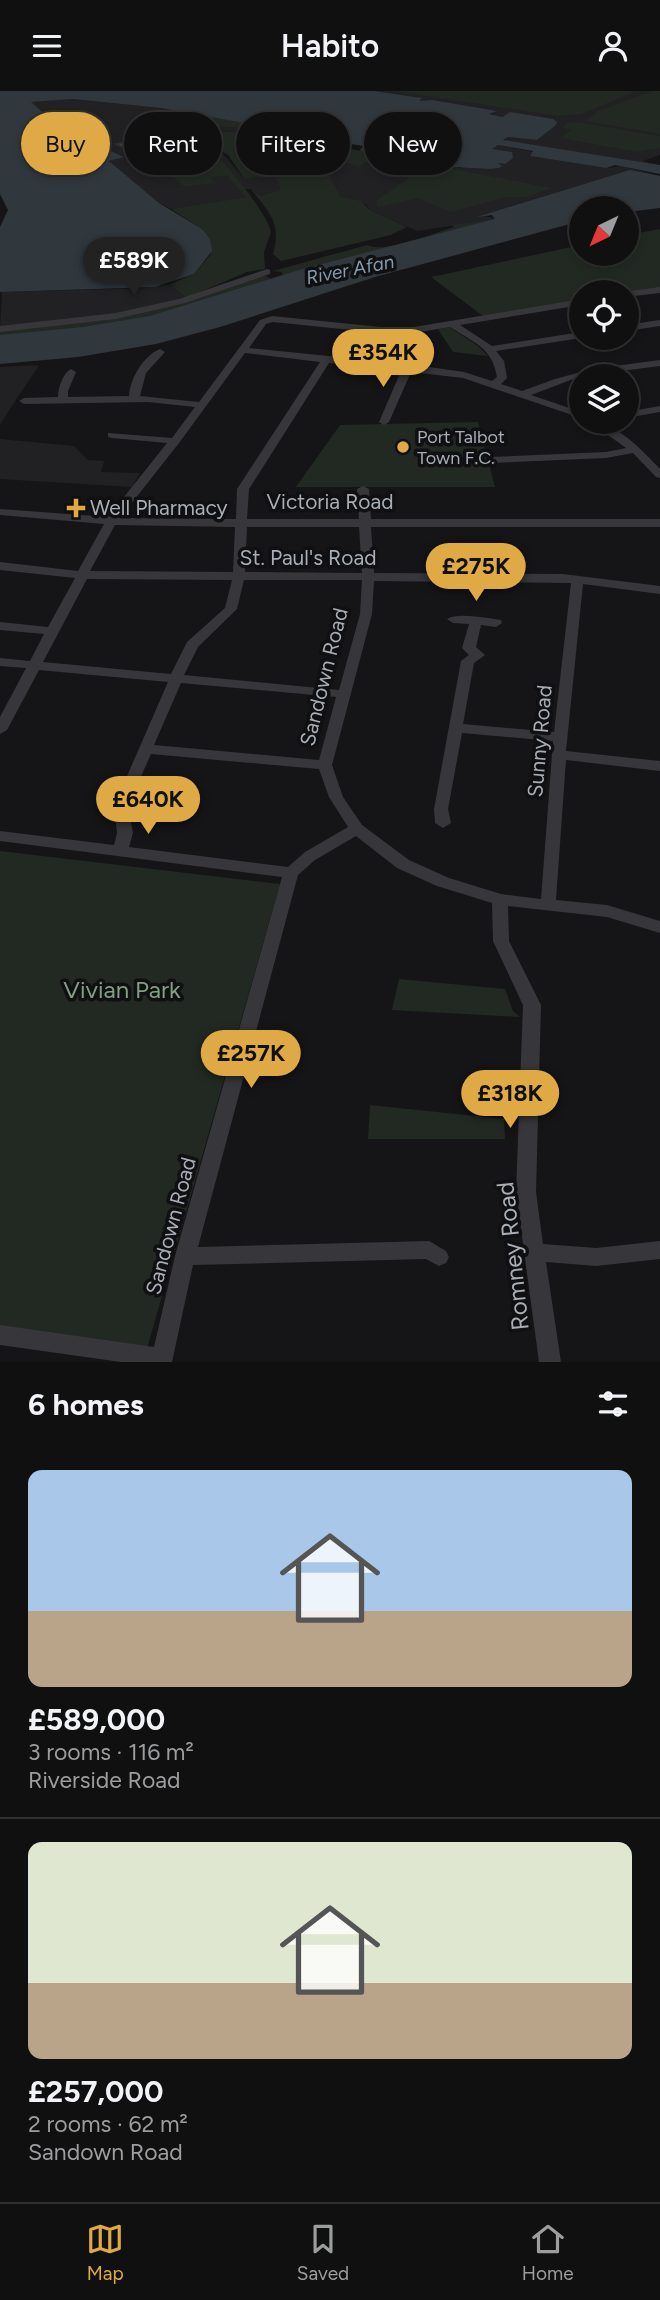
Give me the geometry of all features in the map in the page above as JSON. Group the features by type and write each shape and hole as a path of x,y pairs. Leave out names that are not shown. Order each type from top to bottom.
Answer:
{"street":[{"path":"0,329 116,316 182,301 267,271"},
{"path":"639,292 660,290"},
{"path":"0,730 111,521 176,441 265,320 381,330 454,325 569,304"},
{"path":"639,326 660,323"},
{"path":"454,325 490,349 497,358 502,377 496,383"},
{"path":"490,349 569,337"},
{"path":"243,351 327,358 464,375 526,393 569,410"},
{"path":"135,399 132,391 134,384 153,353"},
{"path":"120,851 125,833 121,806 176,678 192,645 231,609 239,577 243,489 327,358"},
{"path":"526,393 565,377 621,365 660,363"},
{"path":"384,422 408,367"},
{"path":"63,400 72,375"},
{"path":"31,403 135,399 202,405"},
{"path":"639,413 660,409"},
{"path":"615,434 659,472"},
{"path":"118,437 176,441"},
{"path":"491,460 606,455 635,449"},
{"name":"Sandown Road","path":"363,489 368,577 366,614 325,765 336,797 357,829 402,864 443,882 500,900 607,911 660,927"},
{"name":"Victoria Road","path":"0,512 111,521 660,523"},
{"name":"St. Paul's Road","path":"0,566 81,575 577,580 660,590"},
{"name":"Sunny Road","path":"548,906 560,737 577,580"},
{"path":"453,619 496,623"},
{"path":"437,814 458,728 475,620"},
{"path":"0,626 52,631"},
{"path":"0,662 343,694"},
{"path":"458,728 560,737"},
{"path":"147,749 325,765"},
{"path":"559,755 660,766"},
{"path":"0,836 291,873 310,856 357,829"},
{"name":"Sandown Road","path":"161,1360 185,1256 291,873"},
{"name":"Romney Road","path":"500,900 500,941 532,1005 526,1192 550,1362"},
{"path":"536,1252 596,1257 660,1250"},
{"path":"185,1256 429,1251 439,1257"},
{"path":"0,1335 161,1360"}],"shaded area":[{"path":"374,91 660,91 660,155 643,161 660,165 504,141 508,137 537,140 557,123 510,112 503,117 488,115 496,111 433,100 430,103 418,101 421,98"},
{"path":"73,99 183,112 124,112 124,174 110,162 122,156 110,150 110,112 42,112 30,102"},
{"path":"222,119 236,122 236,132 222,131"},
{"path":"498,145 533,152 530,156 606,168 621,166 660,176 640,172 591,183 484,216 497,219 417,231 370,210 366,204 341,197 330,175 350,175 350,160 364,153 364,175 462,175 462,167 467,165 496,169 499,163 491,149"},
{"path":"222,153 236,169 236,175 244,178 307,175 273,195 261,196 251,189 245,189 247,197 171,209 159,203 126,175 222,175"},
{"path":"170,284 186,298 134,311 0,329 2,292 145,288"},
{"path":"39,365 4,418 0,425 0,367"},
{"path":"0,439 74,446 88,460 104,461 101,472 140,473 132,487 0,479"}],"green space":[{"path":"395,91 634,92 581,114 558,116"},
{"path":"653,91 660,91 660,134 586,121 598,111"},
{"path":"222,119 236,122 236,127 222,127"},
{"path":"576,122 660,136 660,148 637,152 561,138 571,130 563,128 567,123"},
{"path":"222,131 236,132 236,166 222,152"},
{"path":"350,149 364,151 364,163 360,166 350,164"},
{"path":"222,162 253,200 268,224 271,232 264,252 265,269 247,272 186,298 170,284 194,274 211,254 202,229 171,209 246,197 227,175 211,177 214,183 185,187 169,175 222,175"},
{"path":"630,170 660,176 597,196 569,196 569,205 239,309 0,344 0,329 163,306 264,275 271,279 282,275 282,272 273,271 367,245 398,245 454,227 452,225 495,219 492,215 477,217"},
{"path":"462,171 551,188 527,197 506,197 451,212 418,198 378,207 376,201 413,175 462,175"},
{"path":"242,175 330,175 341,197 361,201 370,210 407,227 391,235 281,261 273,254 275,226 251,189 261,196 281,190 276,177 244,178"},
{"path":"660,229 660,288 639,290 639,280 569,280 569,301 483,316 431,277 569,248 569,266 639,266 639,233"},
{"path":"449,327 488,356 453,352 438,329"},
{"name":"Port Talbot Town F.C.","path":"478,422 495,487 296,487 340,425"},
{"name":"Vivian Park","path":"0,851 280,884 146,1352 0,1327"},
{"path":"399,979 505,989 513,1011 520,1017 392,1010"},
{"path":"370,1105 504,1119 505,1139 368,1139"}],"water":[{"path":"0,91 374,91 422,98 419,101 433,100 497,111 489,114 502,117 510,112 553,119 557,122 556,125 537,140 508,137 503,140 660,165 660,174 615,165 606,168 530,156 533,151 498,145 492,149 512,152 513,158 505,164 498,163 502,166 499,168 462,167 462,112 364,112 364,146 350,145 350,112 236,112 236,122 222,119 222,112 183,112 73,99 31,102 42,112 21,112 21,175 110,175 110,162 159,203 202,229 210,239 212,251 194,274 155,287 0,292 0,227 8,210 0,194"},
{"path":"110,150 124,157 110,161"},
{"name":"River Afan","path":"630,170 660,176 660,208 639,211 639,196 569,196 569,224 375,277 220,327 156,344 78,357 0,364 0,335 83,327 150,316 299,270 495,219 492,215 477,217"}],"place":[{"name":"Port Talbot Town F.C.","path":"403,447"},
{"name":"Well Pharmacy","path":"76,508"}]}
